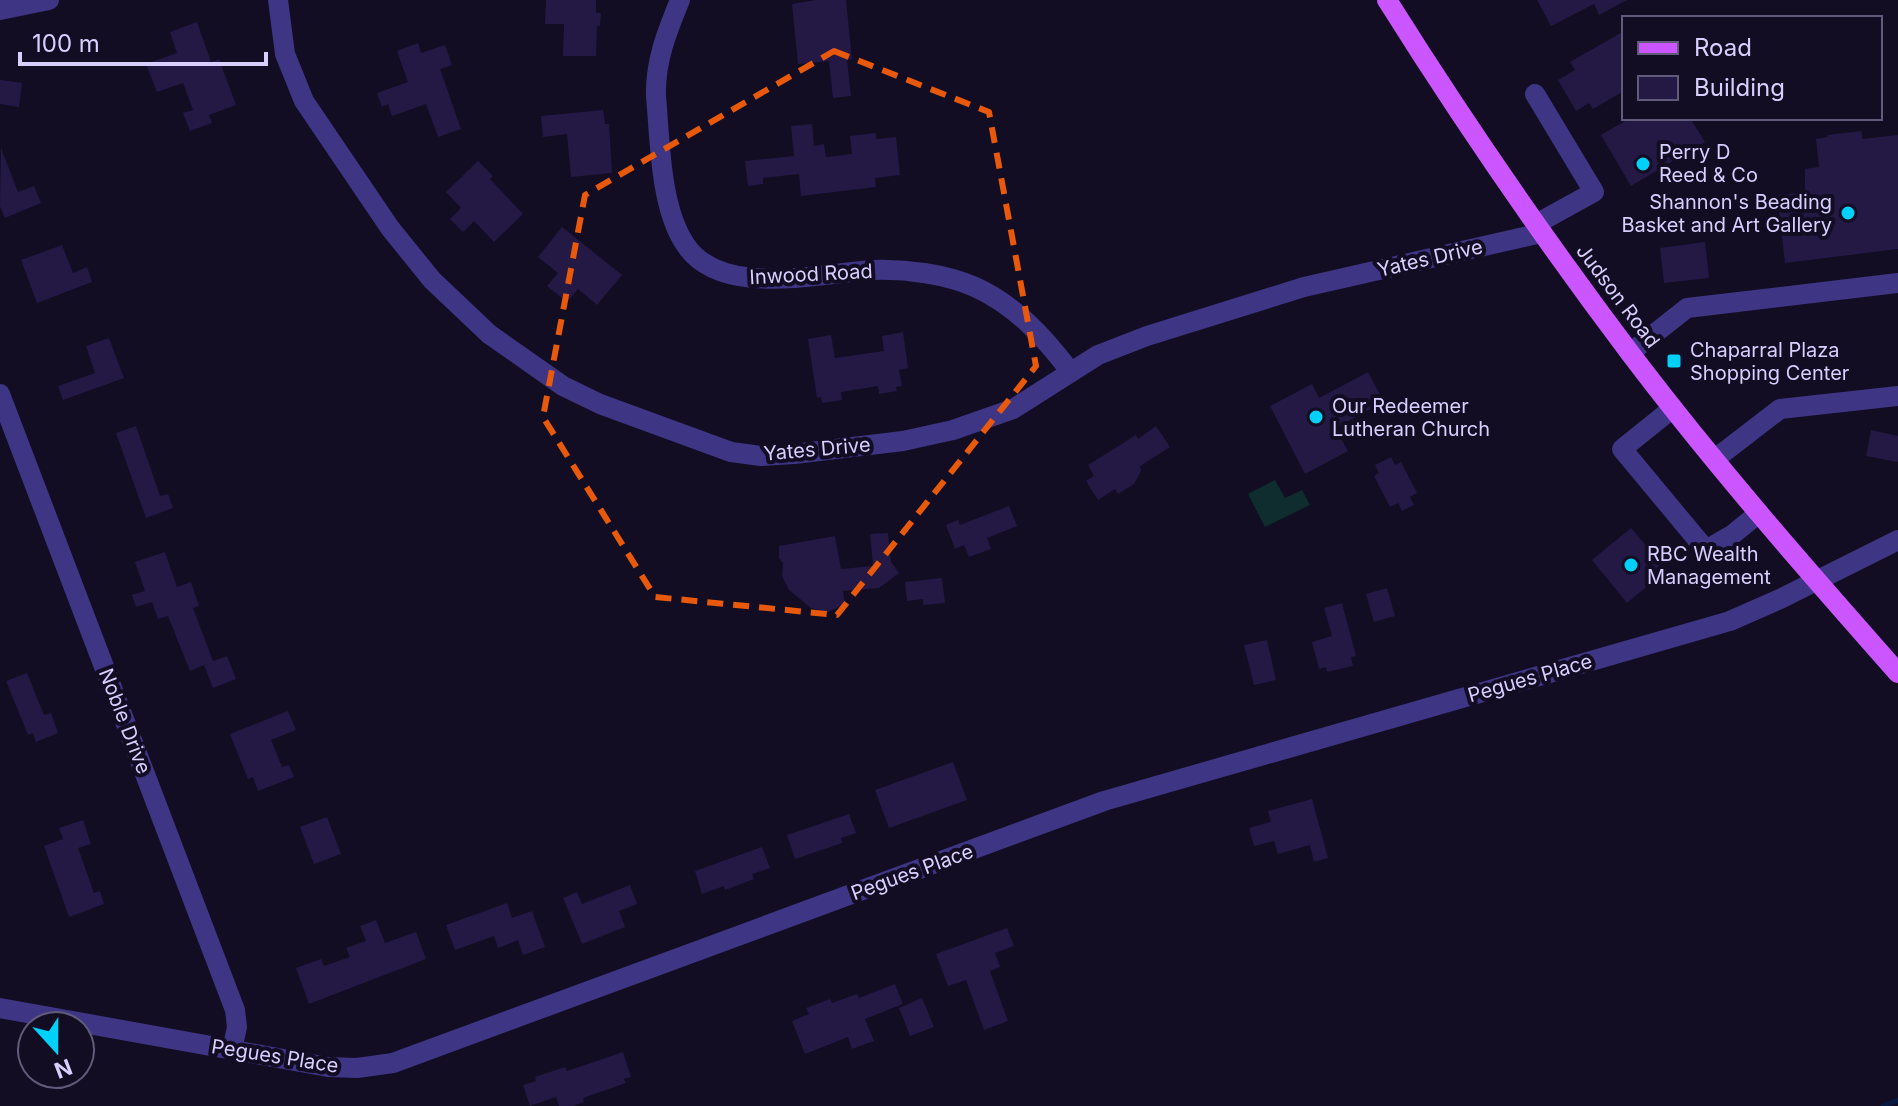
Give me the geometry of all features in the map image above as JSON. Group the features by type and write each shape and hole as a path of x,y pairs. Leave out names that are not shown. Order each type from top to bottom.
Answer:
{"main road":[{"name":"Judson Road","path":"1387,0 1539,229 1630,353 1759,513 1898,673"}],"street":[{"path":"0,10 49,0"},
{"name":"Yates Drive","path":"278,0 285,54 304,101 414,261 489,334 563,386 600,404 731,452 761,456 903,441 977,423 1013,409 1070,371 1120,345 1304,287 1539,229 1594,192 1535,94"},
{"name":"Inwood Road","path":"680,0 661,48 655,80 670,207 678,232 692,255 705,265 737,277 774,278 877,270 922,273 950,279 974,287 1018,314 1047,341 1070,371"},
{"path":"1630,353 1687,308 1898,283"},
{"name":"Noble Drive","path":"0,394 235,1010 237,1027 232,1050"},
{"path":"1715,459 1780,409 1898,396"},
{"path":"1673,408 1622,449 1706,550 1732,535 1759,513"},
{"name":"Pegues Place","path":"0,1008 328,1067 370,1068 393,1063 1104,801 1720,624 1767,606 1898,540"}],"highlighted area":[{"path":"834,51 989,112 1036,366 837,615 655,597 543,417 585,195"}],"green space":[{"path":"1275,480 1285,498 1302,490 1310,505 1265,527 1248,494"}],"building":[{"path":"546,0 596,0 596,13 601,13 600,26 597,26 596,56 563,56 564,24 545,24"},
{"path":"846,0 852,59 847,60 851,96 833,98 829,61 798,64 792,4"},
{"path":"1537,0 1627,0 1599,15 1594,4 1551,26"},
{"path":"197,22 211,62 219,59 236,105 209,115 212,123 190,131 183,113 193,110 183,83 157,92 146,64 177,53 170,32"},
{"path":"1622,32 1622,92 1593,109 1589,103 1576,111 1558,80 1575,70 1570,62"},
{"path":"418,43 421,53 445,45 452,65 440,69 461,129 438,137 426,104 392,116 388,104 382,107 377,93 408,82 397,51"},
{"path":"0,80 22,83 19,107 0,104"},
{"path":"603,110 605,124 609,124 612,173 571,177 567,134 543,137 541,116"},
{"name":"Perry D Reed & Co","path":"1627,120 1691,120 1705,142 1631,186 1601,135"},
{"path":"812,124 814,146 824,144 826,157 852,154 850,136 876,133 876,139 896,137 900,175 875,178 876,187 801,196 799,174 763,178 763,184 748,186 745,161 794,156 791,126"},
{"path":"1862,131 1862,139 1898,135 1898,249 1785,263 1777,195 1805,192 1805,169 1819,167 1816,139"},
{"path":"1,148 18,192 34,186 41,203 5,218 0,206"},
{"path":"478,161 493,176 490,179 523,214 494,242 474,221 463,232 450,219 461,208 446,192"},
{"path":"562,227 622,275 597,305 578,289 567,302 547,286 558,273 538,257"},
{"path":"1705,242 1709,278 1664,283 1660,248"},
{"path":"62,245 73,273 87,267 92,282 37,303 21,260"},
{"path":"903,332 908,368 899,370 902,386 896,387 897,391 879,394 878,386 841,392 842,400 822,403 821,397 817,398 808,339 831,335 835,358 884,351 882,336"},
{"path":"109,338 124,378 63,400 58,386 95,373 86,346"},
{"name":"Our Redeemer Lutheran Church","path":"1368,372 1384,402 1335,428 1348,451 1305,474 1270,406 1312,384 1319,398"},
{"path":"136,426 160,496 168,494 173,508 146,518 116,433"},
{"path":"1156,426 1170,447 1140,466 1141,471 1134,484 1118,494 1115,489 1098,500 1086,481 1094,476 1088,465"},
{"path":"1871,430 1898,436 1898,462 1866,456"},
{"path":"1391,457 1395,465 1401,462 1417,493 1410,497 1414,505 1402,511 1398,503 1390,507 1374,476 1379,473 1375,465"},
{"path":"1009,506 1017,526 987,538 991,549 969,557 964,545 955,549 946,525 958,520 960,525"},
{"name":"RBC Wealth Management","path":"1631,528 1667,570 1627,603 1592,560"},
{"path":"888,533 891,562 899,573 879,588 843,591 845,604 828,612 811,608 789,590 782,576 779,546 835,536 841,569 873,566 870,534"},
{"path":"165,552 177,587 191,582 199,606 193,608 213,661 227,656 236,679 213,688 204,665 190,671 168,616 158,619 152,602 136,607 132,595 145,591 135,562"},
{"path":"942,578 945,603 923,605 923,599 907,601 905,582"},
{"path":"1387,588 1395,616 1374,622 1366,594"},
{"path":"1342,603 1356,656 1351,657 1353,666 1327,672 1326,667 1319,669 1312,642 1332,636 1324,608"},
{"path":"1267,640 1276,680 1254,685 1244,645"},
{"path":"27,673 44,715 51,713 58,733 36,742 33,733 28,735 6,681"},
{"path":"288,711 296,730 271,740 282,767 289,765 294,777 258,791 253,777 248,779 230,734"},
{"path":"953,762 967,800 889,828 875,790"},
{"path":"1312,799 1328,858 1314,862 1310,845 1278,854 1274,841 1254,846 1249,828 1271,822 1268,811"},
{"path":"849,814 856,833 841,838 842,843 795,859 787,835"},
{"path":"327,817 341,854 314,864 300,827"},
{"path":"83,820 91,844 78,848 94,893 100,891 104,904 69,917 44,846 63,839 59,828"},
{"path":"762,847 770,868 752,874 754,879 725,890 724,886 702,894 695,871"},
{"path":"630,885 637,904 619,911 625,927 582,944 563,898 577,892 582,904"},
{"path":"507,903 512,918 532,911 545,947 523,955 518,940 498,948 494,936 455,950 446,925"},
{"path":"376,920 385,943 416,932 426,959 309,1004 296,968 321,959 324,966 350,957 346,948 366,941 360,926"},
{"path":"1007,928 1014,946 995,953 1000,967 990,971 1008,1021 984,1030 966,980 948,986 936,954"},
{"path":"895,984 903,1004 865,1019 874,1041 852,1049 848,1037 805,1054 792,1021 809,1014 806,1008 830,999 832,1003 857,994 859,998"},
{"path":"922,998 934,1027 910,1036 899,1008"},
{"path":"623,1052 631,1077 624,1079 626,1083 583,1098 584,1102 573,1106 559,1106 556,1097 530,1106 523,1085 536,1081 535,1077 565,1067 567,1071"}],"waterway":[{"path":"1883,1106 1898,1100"}],"place":[{"name":"Perry D Reed & Co","path":"1643,164"},
{"name":"Shannon's Beading Basket and Art Gallery","path":"1848,213"},
{"name":"Chaparral Plaza Shopping Center","path":"1674,361"},
{"name":"Our Redeemer Lutheran Church","path":"1316,417"},
{"name":"RBC Wealth Management","path":"1631,565"}]}
